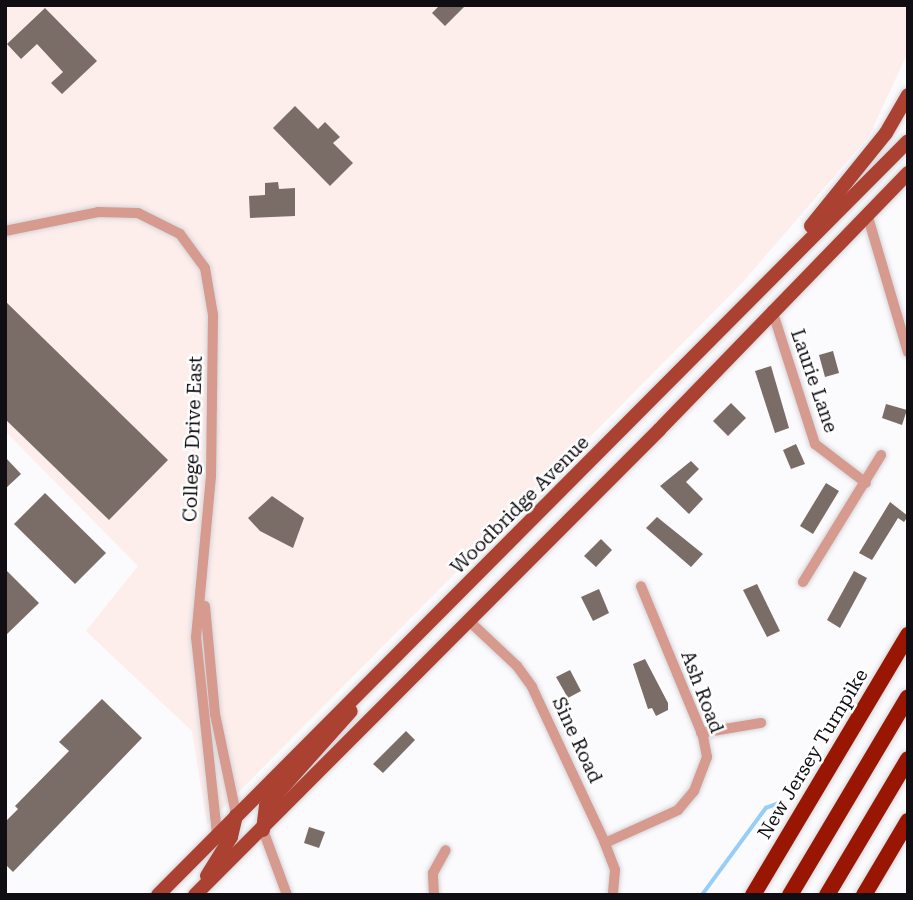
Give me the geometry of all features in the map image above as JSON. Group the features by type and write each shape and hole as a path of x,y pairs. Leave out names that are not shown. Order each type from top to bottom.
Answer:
{"highway":[{"name":"New Jersey Turnpike","path":"754,895 908,635"},
{"path":"790,895 908,697"},
{"path":"827,895 908,760"},
{"path":"864,895 908,821"}],"main road":[{"path":"761,287 886,134 908,95"},
{"name":"Woodbridge Avenue","path":"158,895 908,141"},
{"path":"195,895 263,830 908,173"},
{"path":"263,830 266,806 337,731 372,682"},
{"path":"195,895 231,837 236,814"}],"street":[{"name":"College Drive East","path":"5,231 116,211 138,213 169,226 200,256 214,315 211,476 204,590 196,637 217,834"},
{"path":"867,214 908,352"},
{"name":"Laurie Lane","path":"772,310 815,444 866,482"},
{"path":"803,583 881,455"},
{"name":"Ash Road","path":"605,843 661,820 694,791 707,757 701,733 641,586"},
{"path":"204,590 215,713 236,814"},
{"name":"Sine Road","path":"469,621 517,666 532,687 605,843 615,870 613,895"},
{"path":"701,733 761,723"},
{"path":"263,830 287,895"},
{"path":"434,895 433,873 446,850"}],"shaded area":[{"path":"5,5 908,5 908,52 869,136 741,284 207,824 192,731 86,631 138,566 5,431"}],"building":[{"path":"440,5 466,5 445,26 432,13"},
{"path":"45,8 97,61 62,94 51,83 63,72 37,44 21,59 7,44"},
{"path":"295,106 318,129 325,122 340,137 333,143 353,163 330,186 273,128"},
{"path":"278,182 279,189 295,188 295,216 250,218 249,196 265,195 265,183"},
{"path":"5,301 168,460 109,520 5,419"},
{"path":"833,351 839,373 825,377 819,355"},
{"path":"771,366 789,428 775,433 755,371"},
{"path":"731,403 746,418 728,436 713,421"},
{"path":"886,404 907,410 902,425 882,418"},
{"path":"796,444 805,464 791,469 783,450"},
{"path":"5,457 21,474 5,489"},
{"path":"691,461 699,469 686,482 703,499 689,514 660,486"},
{"path":"826,483 839,491 813,534 800,526"},
{"path":"45,493 106,553 75,584 14,524"},
{"path":"272,496 304,518 293,548 260,531 248,518"},
{"path":"890,502 908,516 904,522 898,518 872,560 859,553"},
{"path":"657,517 703,554 691,567 646,528"},
{"path":"601,539 612,550 596,567 584,556"},
{"path":"5,569 39,603 5,636"},
{"path":"854,571 867,578 840,628 827,620"},
{"path":"757,584 780,631 767,637 743,590"},
{"path":"599,589 609,613 593,621 581,597"},
{"path":"645,659 668,703 668,710 656,716 652,708 648,709 633,664"},
{"path":"570,670 581,691 568,698 556,677"},
{"path":"102,699 142,738 13,872 5,864 5,822 18,809 15,806 69,751 59,742"},
{"path":"406,731 415,740 383,773 373,764"},
{"path":"309,827 325,832 319,848 304,843"}],"waterway":[{"path":"702,895 766,808 779,803"}]}
